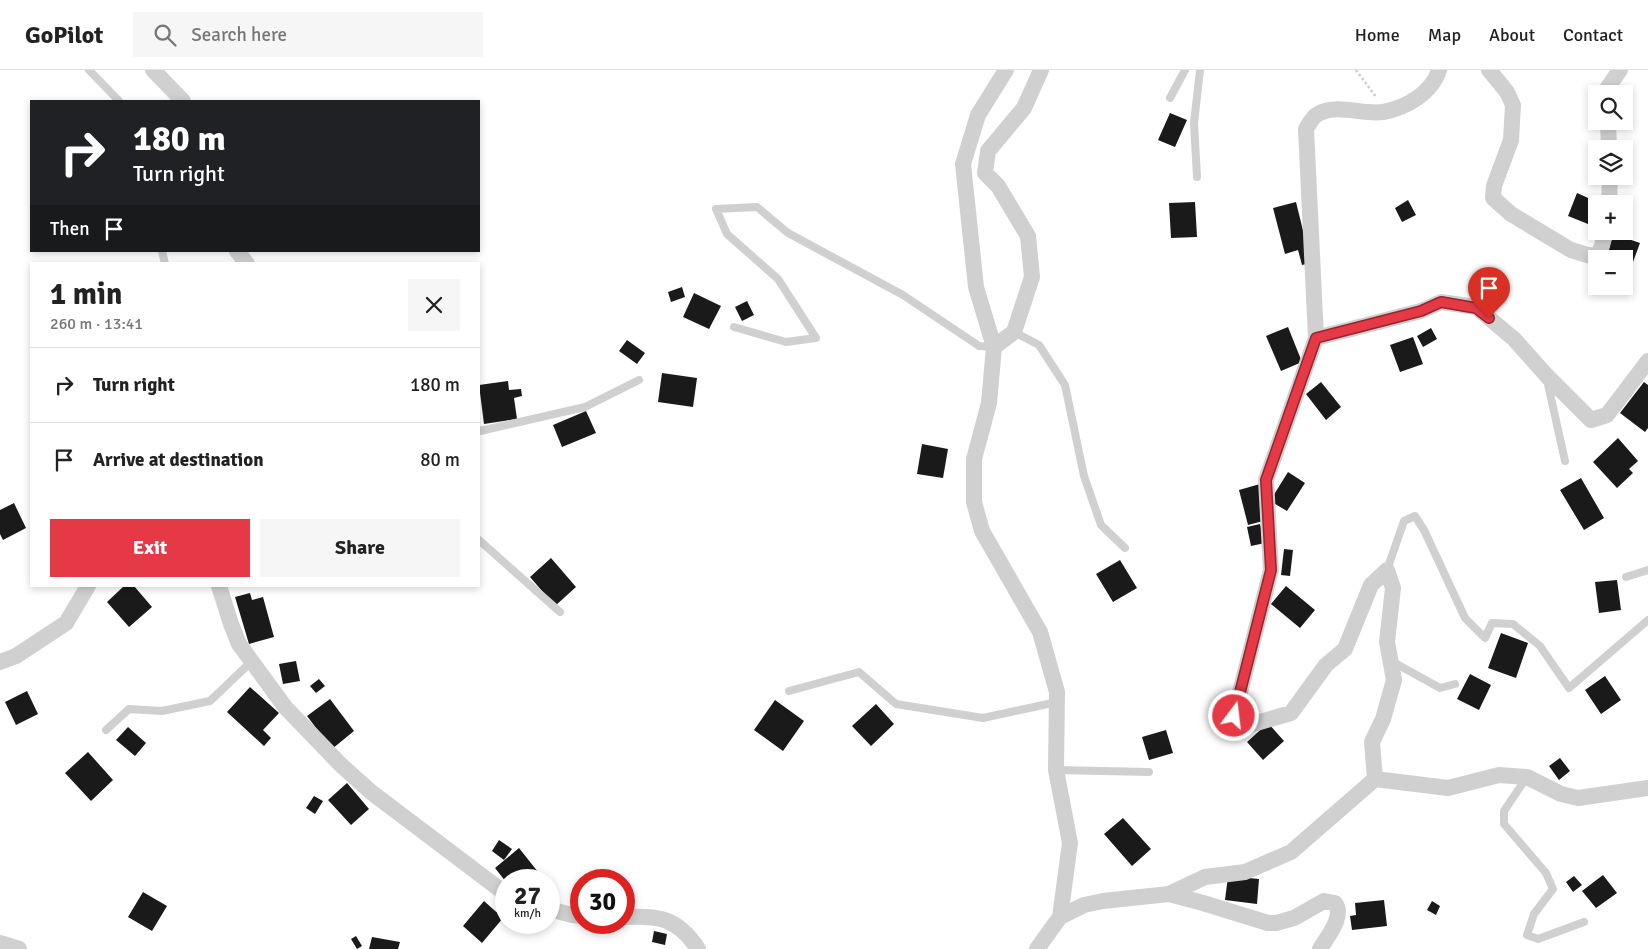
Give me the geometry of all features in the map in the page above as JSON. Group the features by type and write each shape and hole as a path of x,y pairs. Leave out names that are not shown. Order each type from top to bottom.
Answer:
{"street":[{"path":"153,70 182,100"},
{"path":"1006,70 978,115 963,164 976,287 994,347 989,402 974,459 974,502 982,531 1040,632 1057,692 1056,770 1070,843 1060,917"},
{"path":"994,347 1014,332 1032,277 1028,236 998,186 985,172 988,151 1024,108 1041,70"},
{"path":"1375,779 1372,742 1383,719 1394,680 1388,642 1393,588 1387,570 1371,585 1345,649 1326,665 1291,713 1243,727 1234,716 1271,570 1266,480 1316,338 1306,129 1316,115 1329,110 1383,112 1419,98 1430,87 1439,70"},
{"path":"1489,70 1507,92 1513,105 1512,140 1494,186 1493,198 1511,214 1571,250 1591,256 1598,254 1603,240"},
{"path":"1610,85 1620,70"},
{"path":"238,252 245,262"},
{"path":"1316,338 1421,311 1441,302 1476,308 1514,339 1546,376 1591,420 1607,416 1648,361"},
{"path":"0,662 16,656 66,623 87,587"},
{"path":"219,587 236,637 251,662 285,707 341,765 371,792 495,886"},
{"path":"1037,949 1060,917 1084,905 1103,901 1169,894 1205,877 1245,872 1291,852 1375,779 1448,788 1498,775 1527,777 1561,794 1578,798 1648,788"},
{"path":"1169,894 1203,902 1268,923 1283,922 1324,901 1335,903 1339,914 1320,949"},
{"path":"635,917 657,917 673,923 690,937 698,949"},
{"path":"0,944 19,949"}],"lane":[{"path":"89,70 119,100"},
{"path":"1170,98 1185,70"},
{"path":"1197,177 1194,123 1200,70"},
{"path":"734,327 786,342 816,338 778,279 727,234 716,209 757,207 788,233 903,295 979,346 994,347"},
{"path":"1014,332 1039,345 1065,385 1084,476 1101,525 1125,548"},
{"path":"1546,376 1565,462"},
{"path":"480,431 585,407 639,380"},
{"path":"1387,570 1404,520 1415,516 1424,530 1465,618 1485,638 1492,623 1513,624 1540,646 1569,688 1648,620"},
{"path":"480,541 560,612"},
{"path":"1626,576 1648,570"},
{"path":"1391,661 1440,688 1455,684"},
{"path":"106,730 129,709 162,711 210,701 251,662"},
{"path":"789,691 859,672 896,704 983,718 1057,702"},
{"path":"1056,770 1149,772"},
{"path":"1527,777 1504,810 1504,824 1546,873 1553,889 1534,914 1527,935 1538,939 1584,922"}],"path":[{"path":"1356,70 1374,96 1394,108"}],"building":[{"path":"1170,113 1187,120 1175,147 1158,140"},
{"path":"1577,193 1588,198 1588,224 1568,216"},
{"path":"1408,200 1416,215 1402,222 1395,208"},
{"path":"1195,202 1197,237 1171,238 1169,203"},
{"path":"1296,202 1311,263 1302,265 1298,250 1285,254 1273,208"},
{"path":"1612,240 1631,240 1640,243 1633,262 1633,250 1608,250"},
{"path":"682,287 685,297 671,302 668,292"},
{"path":"694,293 721,306 709,329 683,317"},
{"path":"747,301 754,315 742,321 735,307"},
{"path":"1288,327 1302,362 1281,371 1266,336"},
{"path":"1431,328 1437,339 1423,347 1417,336"},
{"path":"1413,337 1423,364 1400,372 1390,345"},
{"path":"627,340 645,353 637,364 619,351"},
{"path":"662,373 697,378 693,407 658,402"},
{"path":"508,381 509,390 521,389 522,396 514,398 517,419 484,424 480,385"},
{"path":"1321,382 1341,407 1326,420 1306,394"},
{"path":"1644,382 1648,385 1648,428 1645,432 1620,413"},
{"path":"586,411 596,433 562,447 553,425"},
{"path":"1618,438 1638,461 1629,469 1633,473 1617,488 1593,462"},
{"path":"922,444 948,449 943,478 917,474"},
{"path":"1288,472 1305,483 1287,511 1270,501"},
{"path":"1581,478 1604,518 1584,530 1560,490"},
{"path":"1260,484 1263,521 1248,525 1239,490"},
{"path":"14,503 26,528 3,540 0,534 0,510"},
{"path":"1260,524 1265,543 1251,546 1247,527"},
{"path":"1284,549 1293,550 1290,576 1281,575"},
{"path":"551,558 576,587 555,606 530,577"},
{"path":"1120,560 1137,588 1113,602 1096,574"},
{"path":"1617,580 1621,610 1599,613 1595,582"},
{"path":"1286,586 1315,610 1300,628 1271,604"},
{"path":"123,587 135,587 152,607 129,627 107,602"},
{"path":"250,593 252,600 263,597 274,637 249,644 235,597"},
{"path":"1501,633 1528,643 1516,678 1488,668"},
{"path":"296,661 300,681 283,684 279,664"},
{"path":"1470,674 1491,685 1479,710 1457,699"},
{"path":"1605,676 1621,700 1601,714 1585,690"},
{"path":"319,679 325,686 316,693 310,686"},
{"path":"250,687 279,713 263,730 271,738 264,746 227,712"},
{"path":"27,691 38,714 16,725 5,702"},
{"path":"330,699 354,731 332,749 307,716"},
{"path":"775,700 804,721 783,751 754,730"},
{"path":"876,704 894,724 871,746 852,726"},
{"path":"1268,723 1284,741 1263,760 1247,742"},
{"path":"128,727 146,743 135,756 116,740"},
{"path":"1166,730 1173,753 1149,760 1142,737"},
{"path":"88,752 113,780 91,801 65,773"},
{"path":"1560,758 1570,771 1559,780 1549,766"},
{"path":"347,783 369,809 351,825 328,800"},
{"path":"314,796 323,801 315,814 306,808"},
{"path":"1123,818 1151,849 1132,866 1104,834"},
{"path":"499,840 512,849 504,860 492,851"},
{"path":"519,848 536,869 496,869"},
{"path":"1603,875 1617,893 1596,908 1582,891"},
{"path":"1228,876 1259,879 1257,904 1225,900"},
{"path":"1574,876 1582,885 1573,892 1566,882"},
{"path":"143,892 167,906 152,931 128,917"},
{"path":"1384,900 1387,926 1352,930 1350,916 1356,915 1355,903"},
{"path":"484,901 495,911 495,928 482,943 463,926"},
{"path":"1432,901 1440,906 1436,915 1427,910"},
{"path":"654,931 667,934 665,945 652,942"},
{"path":"356,936 362,946 357,949 351,939"},
{"path":"372,937 400,942 398,949 369,949"}],"route":[{"path":"1234,716 1271,570 1266,480 1316,338 1421,311 1441,302 1476,308 1489,318"}]}
